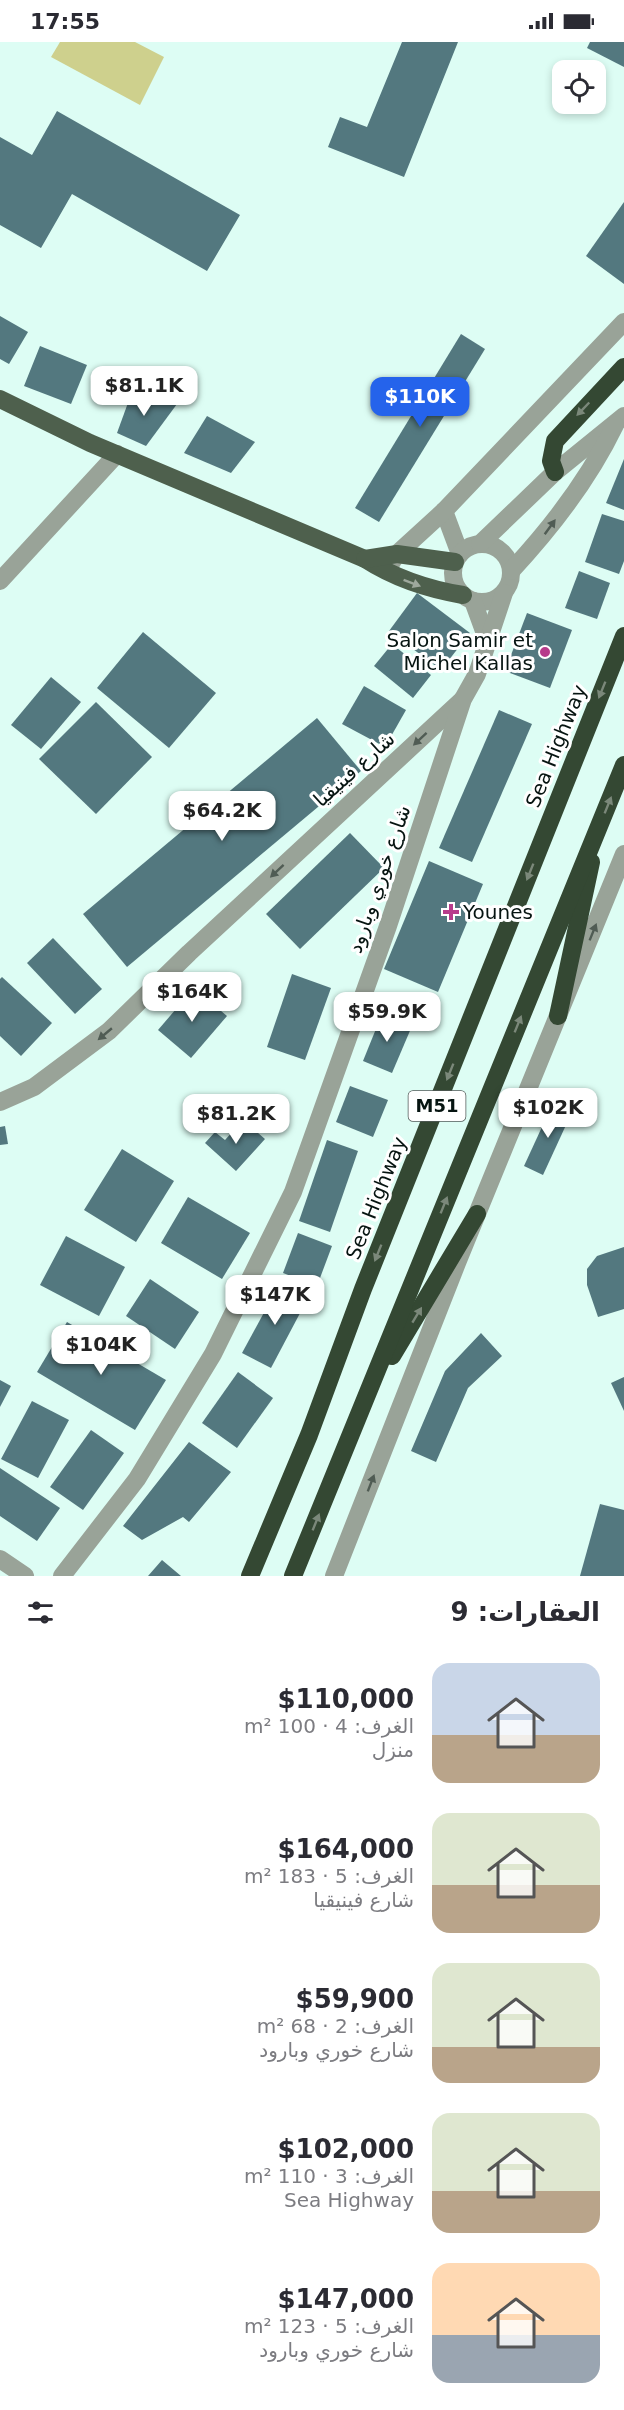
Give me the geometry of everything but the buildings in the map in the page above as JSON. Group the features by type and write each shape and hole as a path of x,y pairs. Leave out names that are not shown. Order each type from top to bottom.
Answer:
{"highway":[{"path":"555,472 551,461 555,441 624,367"},
{"name":"Sea Highway","path":"250,1576 309,1435 363,1289 624,636"},
{"name":"M51","path":"294,1576 624,765"},
{"path":"558,1016 570,954 589,883 595,836"},
{"path":"365,1401 477,1214"}],"main road":[{"path":"0,399 117,454 365,559 385,573 427,589 468,598"},
{"path":"365,559 397,554 457,558"}],"street":[{"path":"385,573 397,554 444,511 624,322"},
{"path":"480,544 555,472 620,419"},
{"path":"511,571 546,534 598,459 620,419"},
{"path":"0,581 117,454"},
{"path":"444,511 457,558 453,574 456,586 468,598 488,642"},
{"path":"457,558 469,547 480,544 491,545 501,551 508,560 511,571 510,583 504,593 477,674 463,699"},
{"path":"468,598 484,602 495,600 504,593"},
{"name":"شارع فينيقيا","path":"0,1102 34,1087 108,1031 463,699"},
{"name":"شارع خوري وبارود","path":"62,1576 137,1479 213,1354 293,1192 388,926 463,699"},
{"path":"334,1576 477,1214 624,854"},
{"path":"0,1559 25,1576"}],"green space":[{"path":"60,42 135,42 164,57 140,105 51,57"}],"place":[{"name":"Salon Samir et Michel Kallas","path":"545,652"},
{"name":"Younes","path":"451,912"}]}
